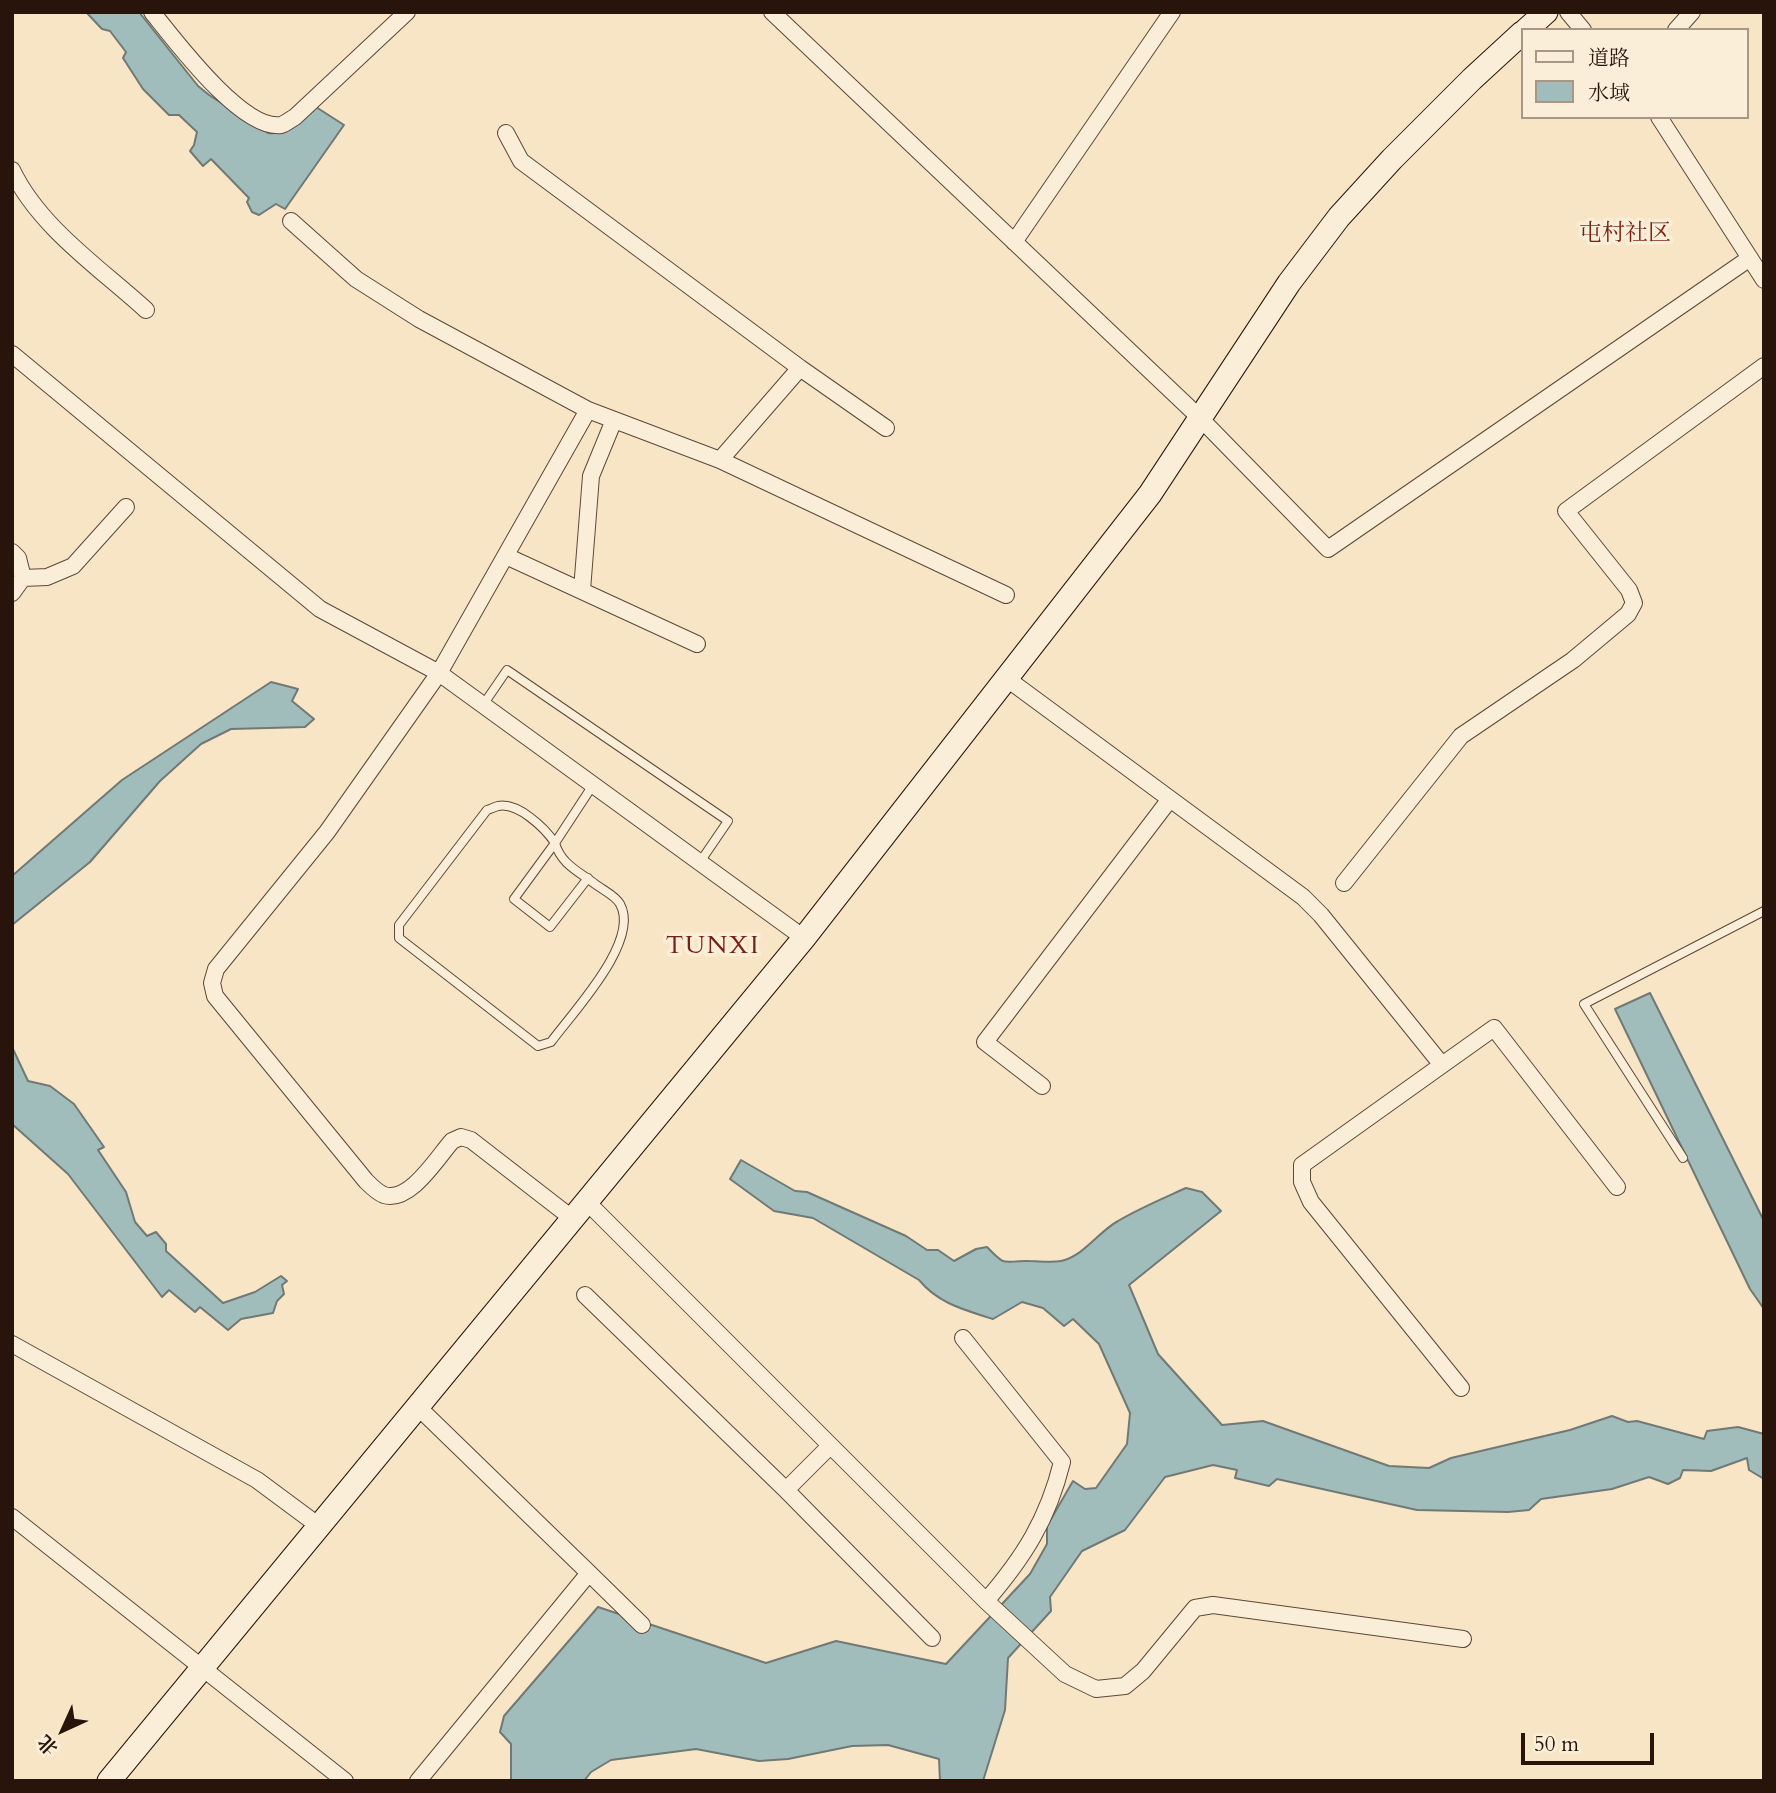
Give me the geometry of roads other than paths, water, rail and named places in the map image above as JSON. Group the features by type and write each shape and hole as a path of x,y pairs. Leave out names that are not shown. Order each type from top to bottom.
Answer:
{"main road":[{"path":"1528,28 1546,12"},
{"path":"109,1781 804,938 1150,494 1289,282 1339,217 1392,159 1520,35"}],"street":[{"path":"152,12 207,80 263,122 281,125 295,117 407,12"},
{"path":"772,12 1200,418 1328,549 1750,258"},
{"path":"1014,242 1172,12"},
{"path":"1568,12 1581,28"},
{"path":"1678,28 1692,12"},
{"path":"1660,119 1764,280"},
{"path":"506,132 521,161 800,368 886,428"},
{"path":"12,170 22,191 43,218 146,310"},
{"path":"291,221 356,279 419,319 588,410 720,460 1006,595"},
{"path":"12,354 320,609 439,673 804,938"},
{"path":"1343,883 1461,736 1573,660 1628,614 1634,603 1629,590 1566,511 1764,366"},
{"path":"720,460 800,368"},
{"path":"588,410 439,673 327,832 216,968 212,982 215,996 366,1181 383,1195 396,1196 410,1189 452,1141 461,1137 471,1140 580,1211 830,1446 1032,1646 1065,1674 1096,1689 1125,1686 1143,1671 1195,1608 1213,1605 1463,1639"},
{"path":"582,590 591,476 614,420"},
{"path":"12,593 23,578 47,576 73,566 126,508"},
{"path":"12,552 18,558 23,578"},
{"path":"506,556 697,644"},
{"path":"1006,678 1303,897 1321,915 1442,1065"},
{"path":"1042,1086 985,1042 1170,799"},
{"path":"1461,1388 1311,1202 1302,1182 1302,1165 1494,1028 1618,1186"},
{"path":"585,1295 786,1490 932,1638"},
{"path":"964,1338 1062,1462 1056,1488 1035,1533 990,1605"},
{"path":"12,1344 257,1480 318,1526"},
{"path":"418,1407 642,1625"},
{"path":"786,1490 830,1446"},
{"path":"12,1517 345,1781"},
{"path":"418,1781 589,1573"}],"lane":[{"path":"483,705 507,670 728,821 700,862"},
{"path":"587,878 550,927 514,899 593,785"},
{"path":"499,806 514,807 549,834 555,843 559,857 620,902 625,918 624,933 617,953 551,1042 538,1046 399,938 399,925 487,810 499,806"},
{"path":"1683,1158 1584,1004 1764,911"}],"water":[{"path":"86,12 139,12 198,86 268,133 288,129 316,107 344,125 285,209 276,204 259,215 252,212 247,202 249,198 211,159 203,166 190,151 197,132 179,115 169,115 143,89 123,58 126,52 110,31 102,29"},
{"path":"271,682 298,689 292,701 314,719 305,727 231,729 201,744 160,781 90,862 12,925 12,876 122,780"},
{"path":"1650,993 1764,1221 1764,1309 1750,1289 1615,1009"},
{"path":"12,1047 28,1081 50,1086 74,1104 104,1147 98,1150 126,1192 135,1222 147,1236 156,1232 166,1244 166,1251 223,1303 255,1292 281,1276 287,1281 282,1285 284,1294 277,1301 273,1313 241,1319 228,1330 200,1307 195,1312 169,1290 162,1297 68,1174 12,1124"},
{"path":"741,1160 795,1191 807,1192 906,1236 927,1250 938,1250 954,1261 976,1249 987,1247 1006,1262 1061,1261 1077,1254 1111,1226 1143,1207 1186,1188 1202,1192 1221,1211 1129,1285 1158,1354 1222,1425 1263,1421 1389,1466 1429,1468 1451,1458 1570,1430 1612,1416 1704,1439 1707,1431 1738,1427 1764,1434 1764,1479 1749,1470 1747,1458 1711,1471 1683,1470 1680,1478 1668,1484 1649,1477 1612,1489 1541,1499 1529,1510 1417,1510 1277,1479 1269,1486 1235,1478 1237,1470 1213,1465 1165,1477 1125,1530 1082,1551 1050,1597 1051,1611 1008,1658 1005,1710 983,1781 940,1781 939,1759 888,1745 852,1746 788,1759 759,1761 696,1749 611,1760 591,1772 584,1781 511,1781 511,1744 500,1732 504,1716 598,1607 766,1663 836,1641 946,1664 1030,1574 1047,1544 1047,1526 1073,1481 1085,1489 1096,1488 1127,1444 1130,1413 1099,1344 1073,1319 1064,1326 1043,1308 1022,1302 993,1319 953,1305 935,1295 919,1280 813,1218 774,1211 730,1179"}],"district":[{"name":"屯村社区","path":"1625,235"},
{"name":"TUNXI","path":"713,947"}]}
